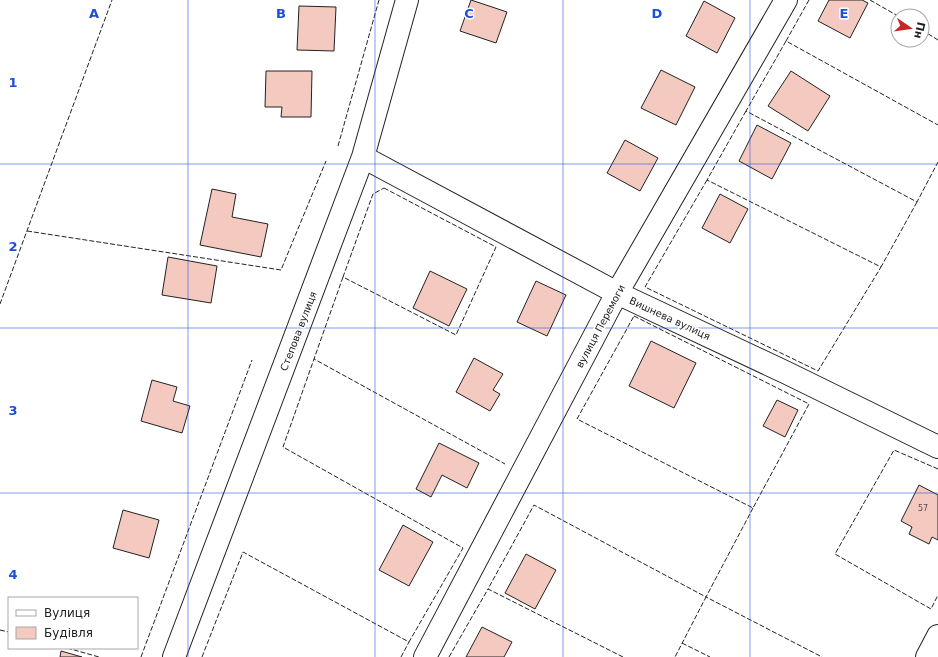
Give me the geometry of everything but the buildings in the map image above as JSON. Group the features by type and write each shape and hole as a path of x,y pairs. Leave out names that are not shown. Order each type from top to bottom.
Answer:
{"street":[{"name":"Степова вулиця","path":"174,657 363,157 407,0"},
{"name":"вулиця Перемоги","path":"425,657 617,293 786,0"},
{"name":"Вишнева вулиця","path":"363,157 617,293 787,373 938,448"},
{"path":"927,657 938,636"}],"fence":[{"path":"0,304 112,0"},
{"path":"338,146 379,0"},
{"path":"809,0 786,41 938,125"},
{"path":"870,0 890,11"},
{"path":"930,35 938,40"},
{"path":"786,41 746,111 917,202 938,162"},
{"path":"746,111 707,180 881,267 917,202"},
{"path":"27,231 281,270 326,161"},
{"path":"707,180 645,287 818,371 881,267"},
{"path":"384,188 496,247 456,335 343,277 373,194 384,188"},
{"path":"343,277 314,359 505,464"},
{"path":"634,316 809,404 753,508 577,419 634,316"},
{"path":"202,657 243,552 409,642 463,548 283,447 314,359"},
{"path":"141,657 252,360"},
{"path":"938,469 894,450 835,554 931,609 938,595"},
{"path":"623,657 488,589 534,505 706,597 675,657"},
{"path":"753,508 706,597 822,657"},
{"path":"449,657 488,589"},
{"path":"0,630 8,632"},
{"path":"401,657 409,642"},
{"path":"682,643 710,657"},
{"path":"71,649 99,657"}]}
